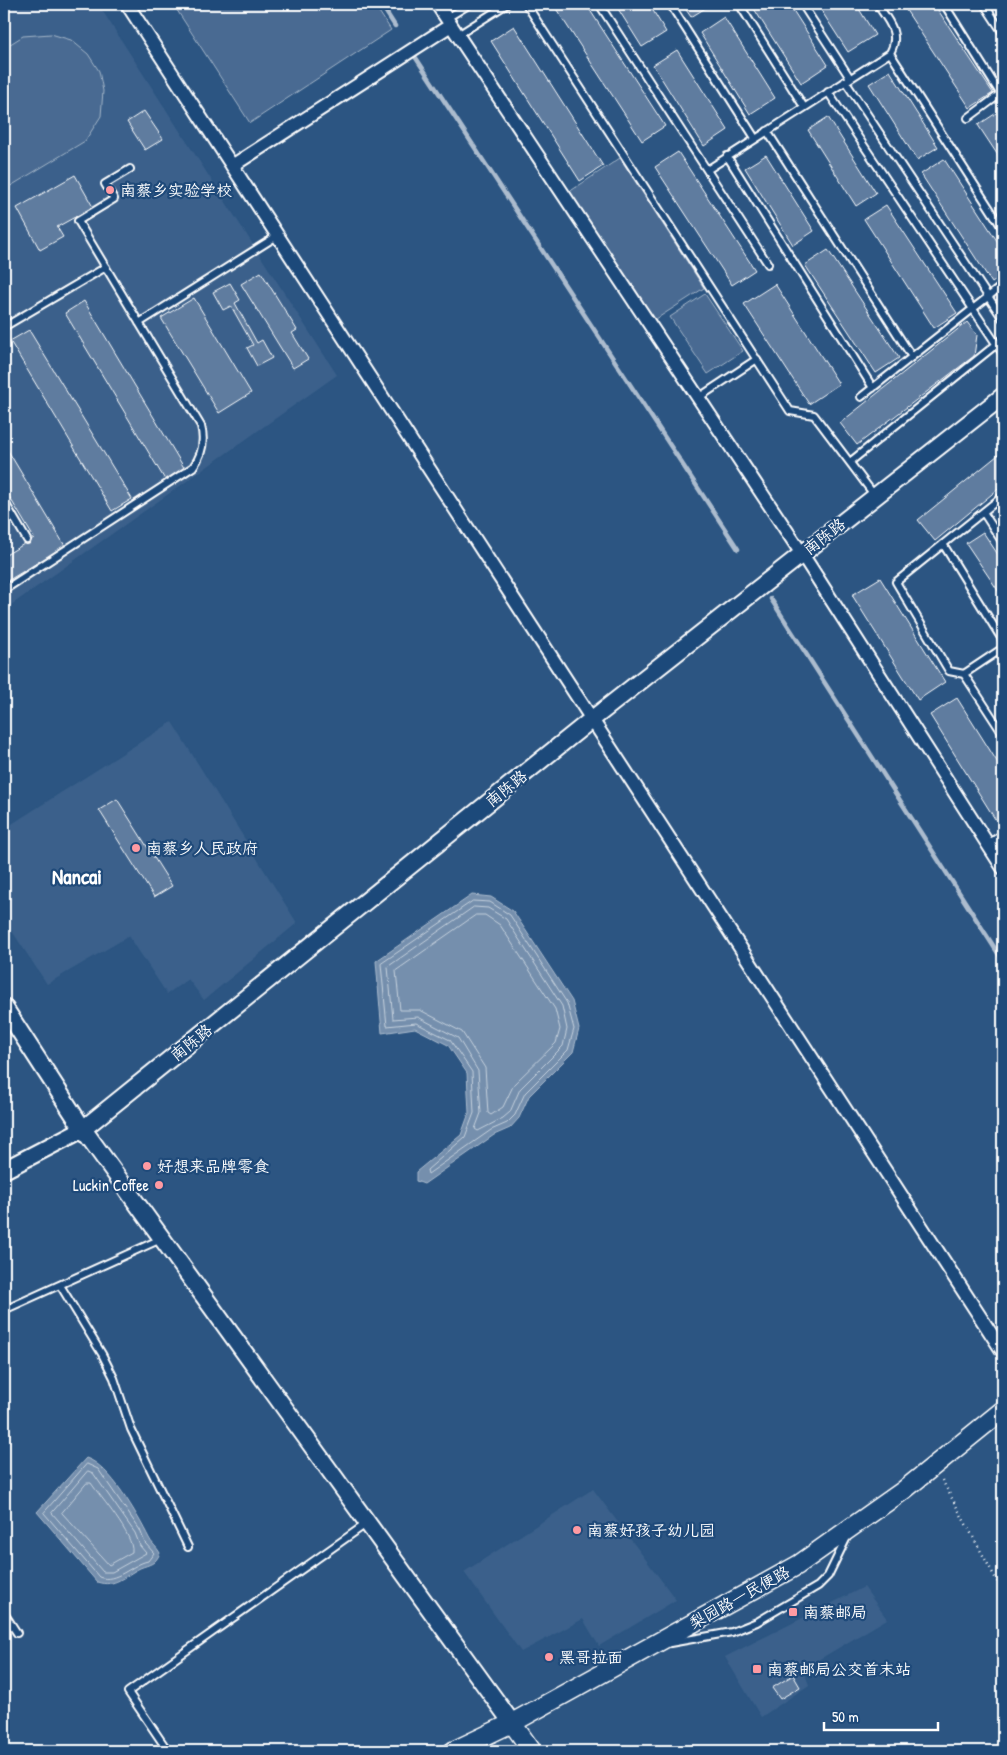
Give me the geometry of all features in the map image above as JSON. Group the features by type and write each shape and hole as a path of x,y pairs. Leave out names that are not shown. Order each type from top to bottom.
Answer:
{"main road":[{"name":"梨园路一民便路","path":"453,1751 512,1723 798,1565 934,1466 1003,1410"},
{"path":"512,1723 532,1751"}],"street":[{"path":"127,4 1003,1352"},
{"path":"437,4 802,554 1003,868"},
{"path":"232,166 452,26"},
{"name":"南陈路","path":"4,1170 83,1129 591,720 1002,398"},
{"path":"4,1007 83,1129 512,1723"}],"lane":[{"path":"452,26 470,4"},
{"path":"452,26 507,4"},
{"path":"526,4 790,411 814,415 875,496"},
{"path":"599,4 768,264"},
{"path":"670,4 755,138"},
{"path":"739,4 804,107"},
{"path":"802,4 847,80 1003,319"},
{"path":"706,170 890,53 894,45 895,36 892,27 877,4"},
{"path":"944,4 1002,95 968,118"},
{"path":"984,4 1003,33"},
{"path":"890,53 1003,229"},
{"path":"828,92 1003,354"},
{"path":"767,131 912,357"},
{"path":"727,156 873,388"},
{"path":"4,590 41,563 193,468 198,460 203,443 200,426 78,221 114,199 105,184 130,169"},
{"path":"139,323 277,236"},
{"path":"4,327 106,267"},
{"path":"862,397 1003,285"},
{"path":"850,462 1003,339"},
{"path":"698,398 757,359"},
{"path":"1003,496 896,582 949,671 964,674 1003,648"},
{"path":"4,501 27,540"},
{"path":"983,512 1003,543"},
{"path":"943,544 1003,641"},
{"path":"964,674 1003,734"},
{"path":"988,844 1003,834"},
{"path":"4,1310 163,1239"},
{"path":"60,1285 102,1354 114,1378 131,1429 188,1548"},
{"path":"168,1751 128,1692 367,1523"},
{"path":"650,1647 732,1632 765,1618 818,1586 828,1576 853,1526"},
{"path":"4,1613 16,1633"}],"path":[{"path":"934,1466 1003,1592"}],"shaded area":[{"name":"南蔡乡实验学校","path":"4,4 98,4 337,375 4,610"},
{"path":"173,4 374,4 391,30 250,123"},
{"path":"51,34 71,40 88,54 99,71 103,91 101,116 85,141 4,190 4,48 23,36"},
{"path":"620,158 704,288 653,321 569,192"},
{"path":"705,294 743,351 708,374 670,317"},
{"path":"172,722 297,923 204,1000 188,979 167,994 129,936 47,984 4,919 4,829"},
{"name":"南蔡好孩子幼儿园","path":"593,1489 676,1600 599,1646 583,1619 521,1652 464,1572"},
{"path":"864,1587 887,1619 803,1669 809,1685 761,1717 725,1657"}],"water":[{"path":"472,895 491,897 513,911 572,1001 579,1029 573,1052 529,1096 519,1118 510,1128 494,1135 424,1184 416,1181 416,1172 461,1135 469,1113 467,1073 448,1045 415,1028 382,1033 376,961"},
{"path":"86,1458 104,1470 114,1481 160,1553 152,1564 140,1568 114,1582 97,1582 37,1512"}],"building":[{"path":"553,4 586,4 665,126 642,141"},
{"path":"615,4 649,4 666,32 642,47"},
{"path":"682,4 712,4 691,17"},
{"path":"751,4 789,4 828,65 801,83"},
{"path":"817,4 856,4 875,35 848,52"},
{"path":"902,4 934,4 993,93 970,108"},
{"path":"724,17 775,98 750,114 700,33"},
{"path":"514,26 603,166 580,181 491,41"},
{"path":"677,50 728,130 704,146 653,65"},
{"path":"890,71 938,147 917,160 869,84"},
{"path":"1001,110 1003,112 1003,163 978,125"},
{"path":"144,111 163,139 145,150 127,122"},
{"path":"828,117 876,193 856,206 808,130"},
{"path":"678,152 755,270 732,285 655,167"},
{"path":"766,155 814,231 793,245 745,168"},
{"path":"944,159 1003,250 1003,275 992,283 921,174"},
{"path":"75,175 93,207 57,227 63,237 40,250 17,208"},
{"path":"886,205 957,313 934,328 864,219"},
{"path":"828,250 899,358 876,373 805,265"},
{"path":"261,272 297,330 292,333 308,359 293,368 241,284"},
{"path":"230,283 240,300 235,303 257,343 262,340 272,358 257,366 247,348 253,345 231,306 223,310 213,292"},
{"path":"775,284 839,384 809,404 744,304"},
{"path":"1003,294 1003,311 996,300"},
{"path":"194,298 251,393 219,413 161,318"},
{"path":"84,301 186,471 167,483 65,313"},
{"path":"967,322 977,335 974,356 857,445 840,423"},
{"path":"29,330 132,499 112,511 10,341"},
{"path":"4,444 65,546 4,583 4,556 34,538 4,488"},
{"path":"1003,451 1003,485 935,541 918,520"},
{"path":"983,532 1003,562 1003,598 966,543"},
{"path":"880,578 945,682 918,700 852,595"},
{"path":"957,698 1003,771 1003,814 995,819 930,715"},
{"name":"南蔡乡人民政府","path":"117,799 172,886 154,897 99,810"},
{"path":"793,1675 800,1687 780,1699 772,1688"}],"waterway":[{"path":"381,4 395,26"},
{"path":"416,58 738,549"},
{"path":"771,599 1003,961"}],"place":[{"name":"南蔡乡实验学校","path":"110,190"},
{"name":"南蔡乡人民政府","path":"136,848"},
{"name":"好想来品牌零食","path":"147,1166"},
{"name":"Luckin Coffee","path":"159,1185"},
{"name":"南蔡好孩子幼儿园","path":"577,1530"},
{"name":"南蔡邮局","path":"793,1612"},
{"name":"黑哥拉面","path":"549,1657"},
{"name":"南蔡邮局公交首末站","path":"757,1669"}],"district":[{"name":"Nancai","path":"77,876"}]}
